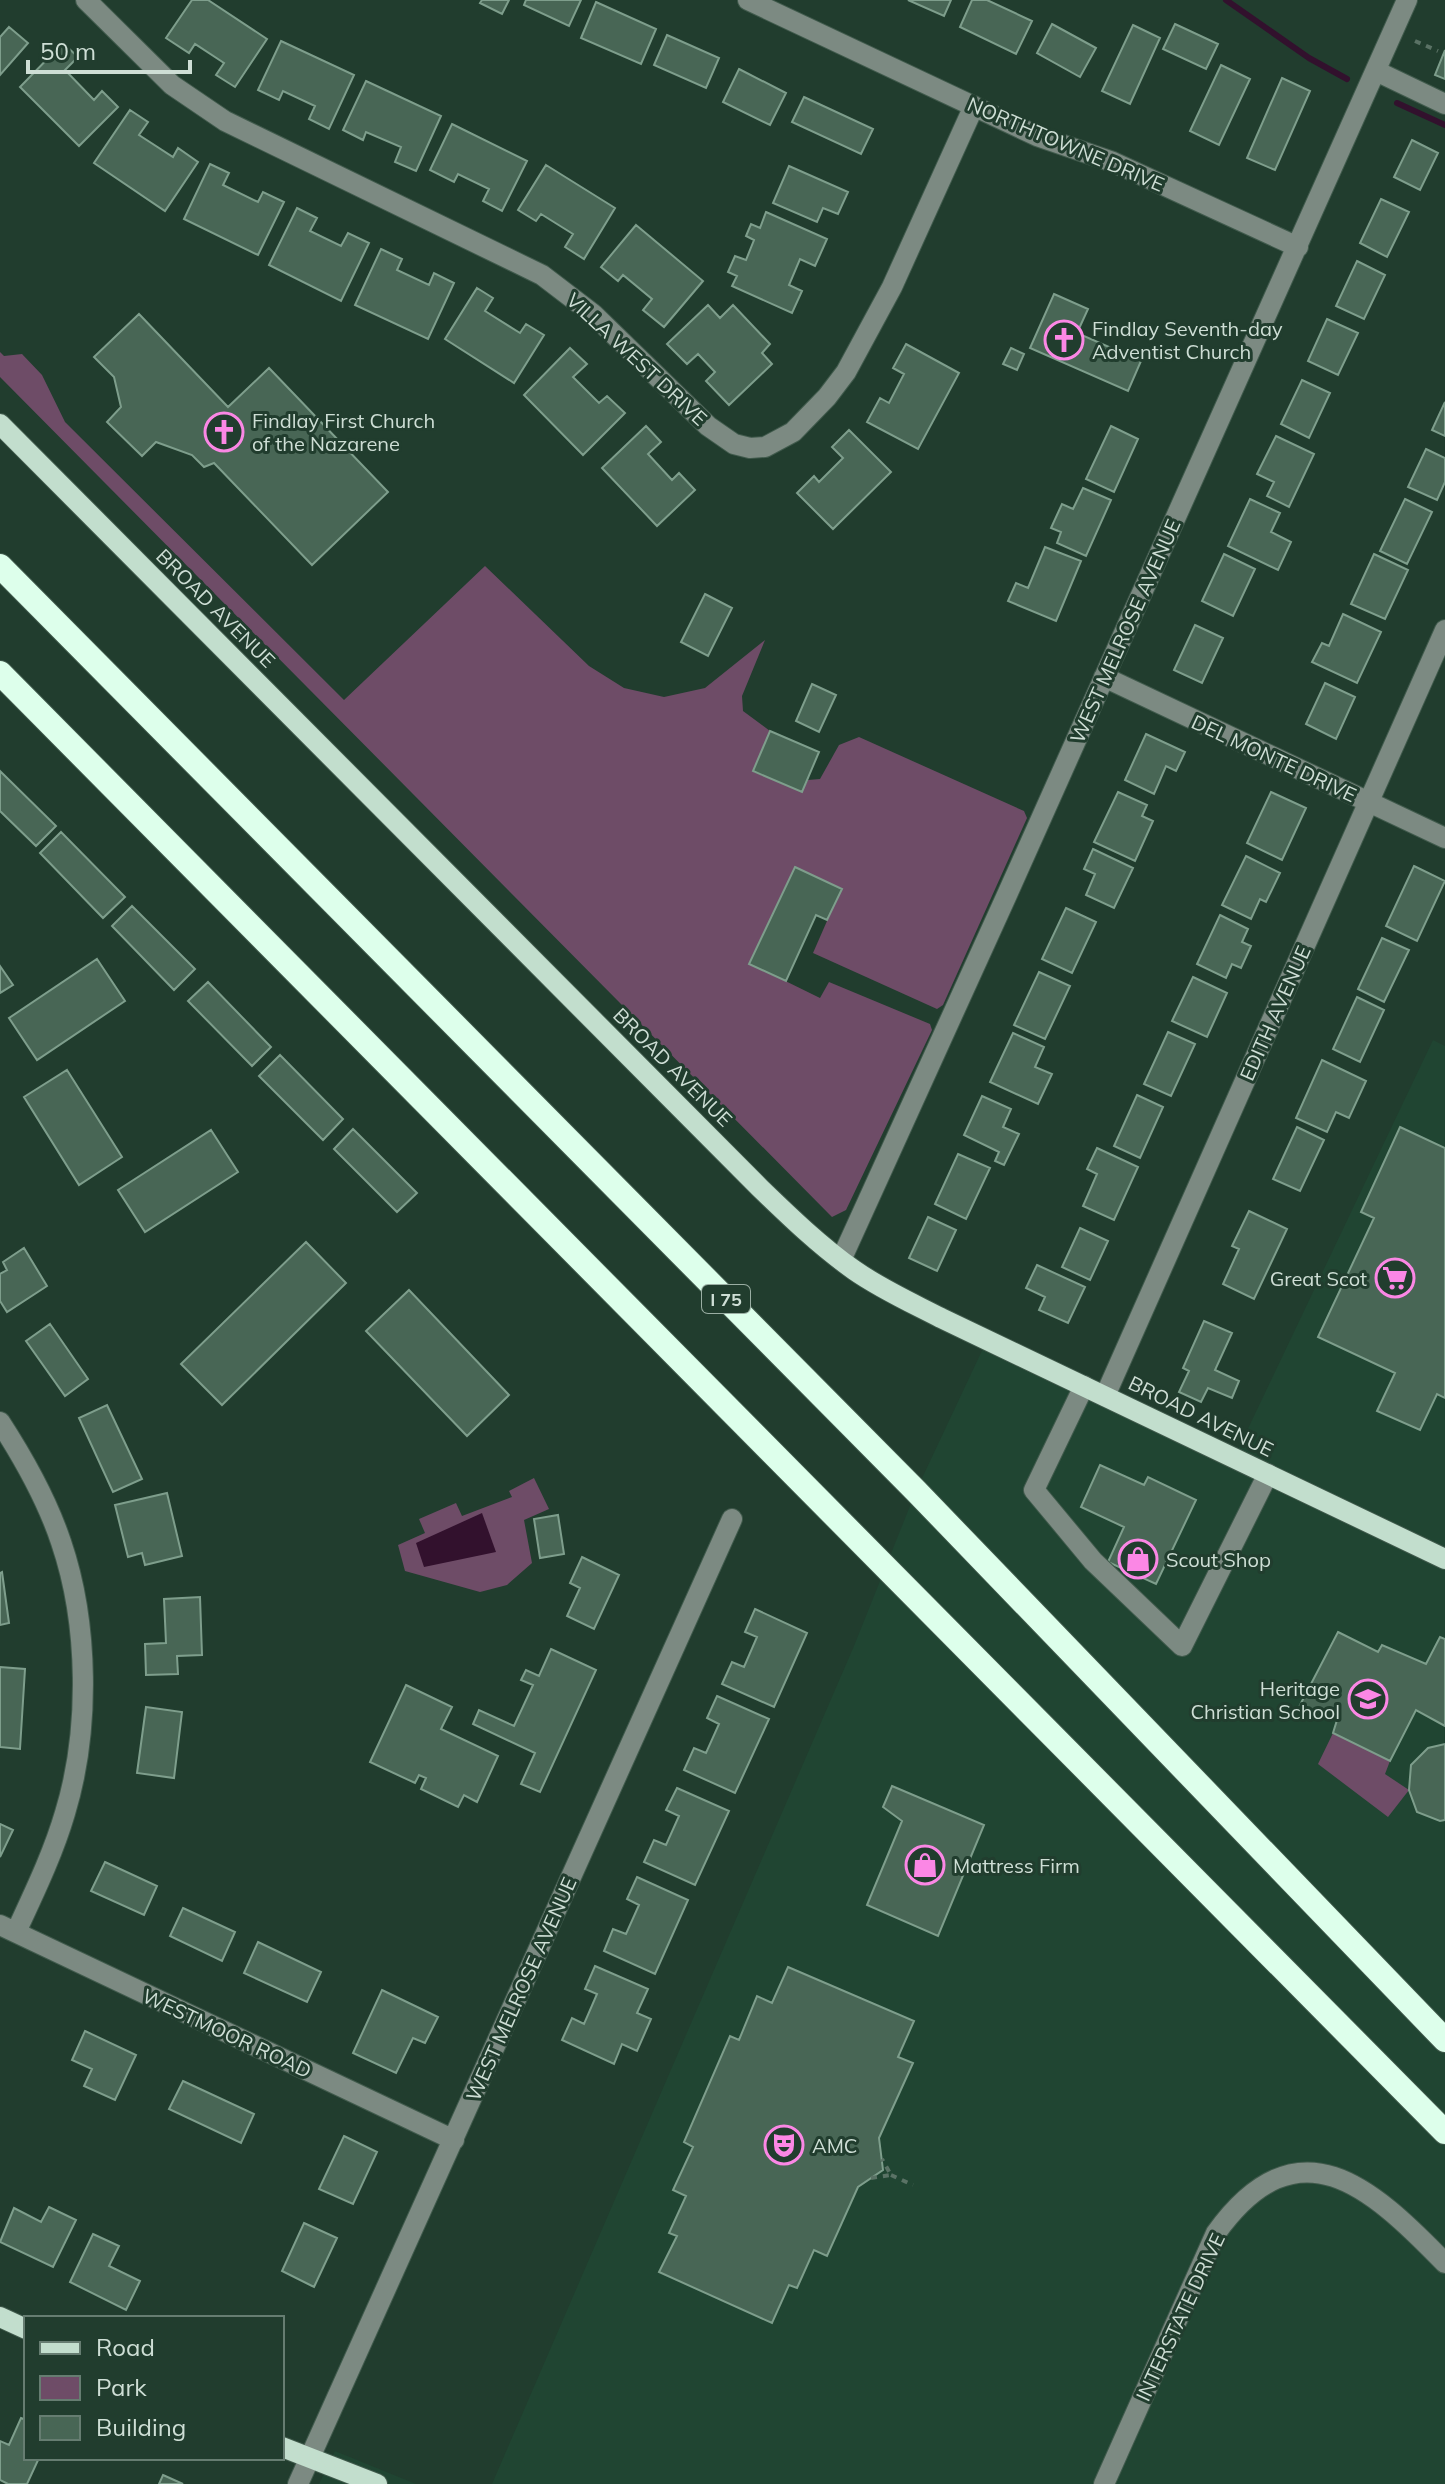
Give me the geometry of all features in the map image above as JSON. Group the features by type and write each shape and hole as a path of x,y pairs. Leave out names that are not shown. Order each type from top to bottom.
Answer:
{"highway":[{"name":"I 75","path":"0,566 916,1491 1445,2040"},
{"path":"0,673 1445,2132"}],"main road":[{"name":"BROAD AVENUE","path":"0,424 760,1188 807,1233 841,1260 884,1289 1445,1559"},
{"path":"0,2317 24,2328"},
{"path":"284,2448 377,2484"}],"street":[{"name":"VILLA WEST DRIVE","path":"86,0 172,85 216,115 514,259 551,281 593,314 708,426 734,444 750,448 765,447 793,432 846,372 892,287 974,106"},
{"name":"NORTHTOWNE DRIVE","path":"748,0 1037,136 1122,166 1298,247"},
{"name":"WEST MELROSE AVENUE","path":"841,1260 1407,0"},
{"path":"1376,71 1445,104"},
{"name":"EDITH AVENUE","path":"1105,1396 1445,630"},
{"name":"DEL MONTE DRIVE","path":"1104,677 1445,838"},
{"path":"1084,1386 1034,1490 1093,1561 1182,1646 1268,1474"},
{"path":"0,1422 27,1468 61,1541 76,1603 83,1684 79,1748 66,1811 51,1853 8,1928"},
{"name":"WEST MELROSE AVENUE","path":"298,2484 732,1519"},
{"name":"WESTMOOR ROAD","path":"8,1928 454,2140"},
{"name":"INTERSTATE DRIVE","path":"1104,2484 1212,2241 1235,2207 1262,2186 1302,2174 1343,2179 1385,2204 1445,2263"}],"path":[{"path":"1415,41 1438,51"},
{"path":"882,2159 891,2175"},
{"path":"871,2178 891,2175 913,2185"}],"shaded area":[{"path":"1433,1040 1445,1046 1445,2484 492,2484 854,1646 916,1491 987,1340 1234,1458"},
{"path":"482,1513 496,1552 424,1567 416,1543"},
{"path":"335,2451 416,2484 319,2484"}],"green space":[{"path":"0,352 4,356 22,354 42,375 65,422 344,700 485,566 589,666 624,688 664,697 705,688 765,640 742,696 743,711 770,731 754,772 802,792 808,780 820,779 839,745 859,737 1024,811 1027,818 943,1005 937,1009 813,953 841,889 795,867 749,963 820,998 829,982 930,1024 932,1030 846,1210 832,1217 0,377"},
{"path":"534,1478 549,1509 524,1520 532,1563 507,1585 480,1592 405,1571 398,1545 425,1533 419,1519 456,1503 462,1516 512,1497 509,1491"},
{"path":"1333,1733 1390,1761 1385,1774 1409,1790 1388,1817 1318,1764"}],"building":[{"path":"192,0 208,0 267,39 235,87 216,75 224,63 195,44 189,53 166,38"},
{"path":"482,0 509,0 502,14 480,3"},
{"path":"526,0 581,0 569,26 524,5"},
{"path":"908,0 951,0 944,16"},
{"path":"972,0 987,0 1032,21 1016,54 960,27"},
{"path":"596,2 656,29 641,64 581,38"},
{"path":"1052,24 1096,48 1080,77 1037,53"},
{"path":"1175,24 1218,44 1206,69 1163,49"},
{"path":"1133,25 1160,38 1130,104 1102,91"},
{"path":"9,27 28,43 0,75 0,37"},
{"path":"667,35 719,58 706,88 654,65"},
{"path":"281,41 354,75 329,129 309,119 315,106 283,91 279,100 258,90"},
{"path":"63,43 78,57 65,70 94,100 102,91 118,107 79,146 20,87"},
{"path":"1445,50 1445,79 1435,75"},
{"path":"1221,65 1250,79 1219,145 1190,131"},
{"path":"739,69 786,93 770,125 723,102"},
{"path":"1282,78 1310,91 1275,170 1247,158"},
{"path":"366,81 441,116 416,171 395,162 401,147 366,132 363,140 343,130"},
{"path":"804,97 873,129 861,154 792,122"},
{"path":"130,110 148,122 139,135 173,157 178,148 198,162 165,211 94,163"},
{"path":"452,124 527,161 502,211 483,201 489,189 458,174 454,182 430,170"},
{"path":"1412,140 1438,153 1420,190 1394,177"},
{"path":"210,164 229,173 223,185 258,202 263,192 284,202 258,255 184,219"},
{"path":"546,165 615,208 584,259 565,247 573,234 541,214 536,221 518,210"},
{"path":"789,166 848,192 838,214 823,208 817,222 773,203"},
{"path":"1381,199 1409,212 1387,257 1360,243"},
{"path":"297,208 317,218 310,231 341,246 348,233 369,243 341,301 269,265"},
{"path":"766,212 827,239 815,266 800,259 789,285 802,291 792,313 732,286 737,276 728,272 735,256 746,260 754,240 746,236 751,224 760,228"},
{"path":"636,225 703,281 664,327 643,310 652,299 623,275 618,281 601,267"},
{"path":"381,249 402,259 397,270 429,285 434,273 454,283 428,339 355,305"},
{"path":"1357,261 1385,275 1364,319 1336,306"},
{"path":"477,288 493,298 485,311 520,333 526,324 544,335 514,383 445,339"},
{"name":"Findlay Seventh-day Adventist Church","path":"1054,294 1088,309 1077,333 1141,361 1128,391 1030,348"},
{"path":"708,305 720,318 733,305 770,344 762,353 772,364 729,405 706,381 715,372 698,354 687,364 667,344"},
{"name":"Findlay First Church of the Nazarene","path":"139,314 228,407 269,368 388,492 312,565 214,463 204,467 192,455 156,442 142,456 107,422 121,407 114,377 94,357"},
{"path":"1327,319 1358,333 1338,375 1308,361"},
{"path":"906,344 959,373 918,449 867,422 880,398 889,403 904,374 893,368"},
{"path":"570,348 587,364 573,377 599,403 607,396 625,413 583,455 524,395"},
{"path":"1011,348 1024,354 1017,370 1003,364"},
{"path":"1302,380 1330,393 1309,438 1281,424"},
{"path":"1445,402 1445,436 1432,430"},
{"path":"646,426 661,442 648,454 672,480 679,473 695,490 657,526 602,468"},
{"path":"1111,426 1138,439 1114,492 1086,479"},
{"path":"849,430 891,472 833,529 797,493 814,476 819,482 843,458 832,447"},
{"path":"1276,436 1314,454 1289,507 1267,496 1274,482 1257,474"},
{"path":"1426,449 1445,458 1445,482 1437,500 1408,487"},
{"path":"1083,488 1111,500 1086,556 1057,543 1061,532 1051,528 1062,504 1073,509"},
{"path":"1250,499 1280,513 1271,532 1291,542 1278,570 1228,546"},
{"path":"1405,499 1432,512 1407,564 1380,551"},
{"path":"1045,547 1081,561 1056,621 1008,601 1016,583 1028,588"},
{"path":"1224,554 1255,569 1233,616 1202,601"},
{"path":"1374,554 1408,570 1385,619 1351,604"},
{"path":"705,594 732,608 708,656 681,642"},
{"path":"1343,614 1381,632 1357,683 1312,662 1322,643 1329,646"},
{"path":"1195,625 1223,638 1202,683 1174,670"},
{"path":"1325,683 1355,697 1336,739 1306,724"},
{"path":"812,684 836,695 819,732 796,721"},
{"path":"770,731 819,752 802,792 753,771"},
{"path":"1146,734 1185,752 1176,771 1166,766 1154,794 1125,780"},
{"path":"0,771 56,826 36,846 0,811"},
{"path":"1118,792 1147,805 1142,816 1153,821 1135,861 1094,842"},
{"path":"1271,792 1306,808 1282,860 1247,843"},
{"path":"61,832 125,897 103,918 40,853"},
{"path":"1093,849 1133,868 1114,908 1086,895 1095,874 1084,869"},
{"path":"1246,856 1280,873 1266,902 1260,899 1251,919 1222,905"},
{"path":"1414,866 1445,881 1417,941 1386,926"},
{"path":"795,867 842,889 827,920 816,915 786,981 749,964"},
{"path":"132,906 195,969 174,990 112,926"},
{"path":"1066,908 1096,922 1072,973 1042,959"},
{"path":"1220,915 1248,929 1242,942 1251,946 1241,968 1232,964 1226,978 1197,964"},
{"path":"1382,938 1409,950 1384,1002 1358,989"},
{"path":"97,959 125,1001 37,1060 9,1018"},
{"path":"0,966 13,985 0,993"},
{"path":"1039,972 1070,986 1045,1039 1014,1025"},
{"path":"1193,977 1227,993 1207,1037 1172,1021"},
{"path":"208,982 271,1047 252,1066 188,1001"},
{"path":"1357,997 1384,1010 1360,1062 1333,1049"},
{"path":"1168,1032 1195,1044 1171,1096 1144,1084"},
{"path":"1013,1033 1044,1047 1035,1067 1052,1074 1038,1104 990,1082"},
{"path":"280,1055 343,1119 323,1140 259,1076"},
{"path":"1322,1060 1366,1081 1349,1118 1336,1112 1327,1132 1296,1118"},
{"path":"67,1070 122,1157 79,1185 24,1097"},
{"path":"1137,1095 1163,1107 1140,1158 1114,1146"},
{"path":"982,1096 1011,1109 1003,1127 1019,1134 1004,1165 995,1161 999,1152 964,1135"},
{"path":"1297,1127 1324,1140 1300,1191 1273,1179"},
{"name":"Great Scot","path":"1400,1127 1445,1148 1445,1398 1437,1394 1420,1430 1377,1411 1395,1373 1318,1337 1374,1218 1361,1212"},
{"path":"353,1129 417,1193 397,1212 334,1149"},
{"path":"211,1130 238,1172 145,1232 118,1190"},
{"path":"1097,1148 1138,1167 1114,1220 1083,1206 1097,1174 1087,1169"},
{"path":"958,1154 990,1168 966,1219 935,1204"},
{"path":"1249,1211 1287,1229 1254,1299 1223,1284 1239,1249 1232,1246"},
{"path":"928,1217 956,1230 937,1271 909,1258"},
{"path":"1080,1228 1108,1241 1090,1280 1062,1267"},
{"path":"306,1242 346,1283 222,1405 181,1364"},
{"path":"24,1248 47,1286 7,1312 0,1301 0,1274 7,1270 3,1262"},
{"path":"1037,1265 1085,1287 1068,1323 1039,1310 1045,1297 1026,1288"},
{"path":"409,1290 509,1395 467,1436 366,1331"},
{"path":"1204,1321 1232,1333 1215,1370 1239,1381 1232,1398 1208,1388 1201,1402 1179,1392 1189,1371 1183,1368"},
{"path":"50,1324 88,1379 65,1396 26,1341"},
{"path":"107,1405 142,1479 113,1492 79,1418"},
{"path":"1100,1465 1144,1485 1148,1477 1196,1500 1156,1584 1108,1562 1124,1527 1081,1507"},
{"path":"167,1493 182,1556 145,1565 142,1553 128,1557 115,1505"},
{"path":"558,1515 564,1554 540,1558 534,1519"},
{"path":"582,1557 619,1575 594,1629 567,1616 580,1588 570,1583"},
{"path":"0,1573 9,1623 0,1625"},
{"path":"200,1597 202,1655 177,1656 178,1674 146,1675 145,1644 166,1643 164,1599"},
{"path":"755,1609 807,1633 774,1707 722,1684 732,1662 744,1667 757,1637 745,1632"},
{"path":"1338,1632 1378,1652 1382,1645 1426,1664 1440,1637 1445,1639 1445,1726 1416,1710 1390,1761 1333,1733 1337,1720 1300,1705"},
{"path":"551,1649 596,1670 540,1792 521,1784 535,1753 473,1724 479,1710 514,1726 533,1685 521,1680 526,1670 539,1676"},
{"path":"0,1667 25,1669 20,1749 0,1747"},
{"path":"406,1685 452,1707 441,1729 498,1756 477,1802 464,1795 458,1807 421,1789 426,1778 419,1775 415,1783 370,1762"},
{"path":"717,1696 769,1719 735,1793 684,1770 694,1748 706,1753 719,1724 707,1718"},
{"path":"146,1707 182,1712 174,1778 137,1773"},
{"path":"1445,1744 1445,1820 1440,1821 1417,1812 1409,1790 1411,1765 1428,1748"},
{"name":"Mattress Firm","path":"892,1786 984,1825 938,1936 867,1905 902,1821 883,1807"},
{"path":"677,1788 729,1811 695,1885 644,1862 654,1840 666,1845 679,1816 666,1810"},
{"path":"0,1824 13,1830 0,1857"},
{"path":"105,1862 157,1886 144,1915 91,1891"},
{"path":"637,1877 688,1900 655,1974 604,1951 613,1929 626,1934 639,1905 627,1899"},
{"path":"183,1908 235,1932 222,1961 170,1936"},
{"path":"258,1942 321,1972 307,2002 244,1973"},
{"path":"595,1966 648,1989 637,2013 651,2019 637,2051 622,2044 614,2064 562,2040 572,2018 584,2024 597,1994 585,1989"},
{"name":"AMC","path":"788,1967 914,2021 898,2057 913,2063 879,2138 883,2170 858,2187 827,2256 814,2250 797,2288 789,2285 772,2323 659,2272 677,2236 669,2233 686,2196 673,2190 693,2147 684,2142 730,2036 739,2040 757,1996 772,2003"},
{"path":"382,1990 438,2017 425,2043 413,2038 396,2073 353,2053"},
{"path":"85,2031 136,2055 115,2100 84,2086 92,2069 72,2060"},
{"path":"183,2081 254,2114 241,2143 169,2109"},
{"path":"344,2136 377,2152 353,2204 319,2189"},
{"path":"49,2207 76,2220 53,2267 0,2242 14,2208 41,2222"},
{"path":"304,2223 337,2238 314,2287 282,2271"},
{"path":"93,2234 119,2246 109,2266 140,2281 126,2310 70,2282"},
{"path":"21,2418 24,2419 24,2460 38,2460 27,2484 8,2484 0,2480 0,2441 9,2445"},
{"path":"163,2475 183,2484 159,2484"}],"waterway":[{"path":"1226,0 1309,58 1347,79"},
{"path":"1397,103 1445,125"}],"place":[{"name":"Findlay Seventh-day Adventist Church","path":"1064,340"},
{"name":"Findlay First Church of the Nazarene","path":"224,432"},
{"name":"Great Scot","path":"1395,1278"},
{"name":"Scout Shop","path":"1138,1559"},
{"name":"Heritage Christian School","path":"1368,1699"},
{"name":"Mattress Firm","path":"925,1865"},
{"name":"AMC","path":"784,2145"}]}
